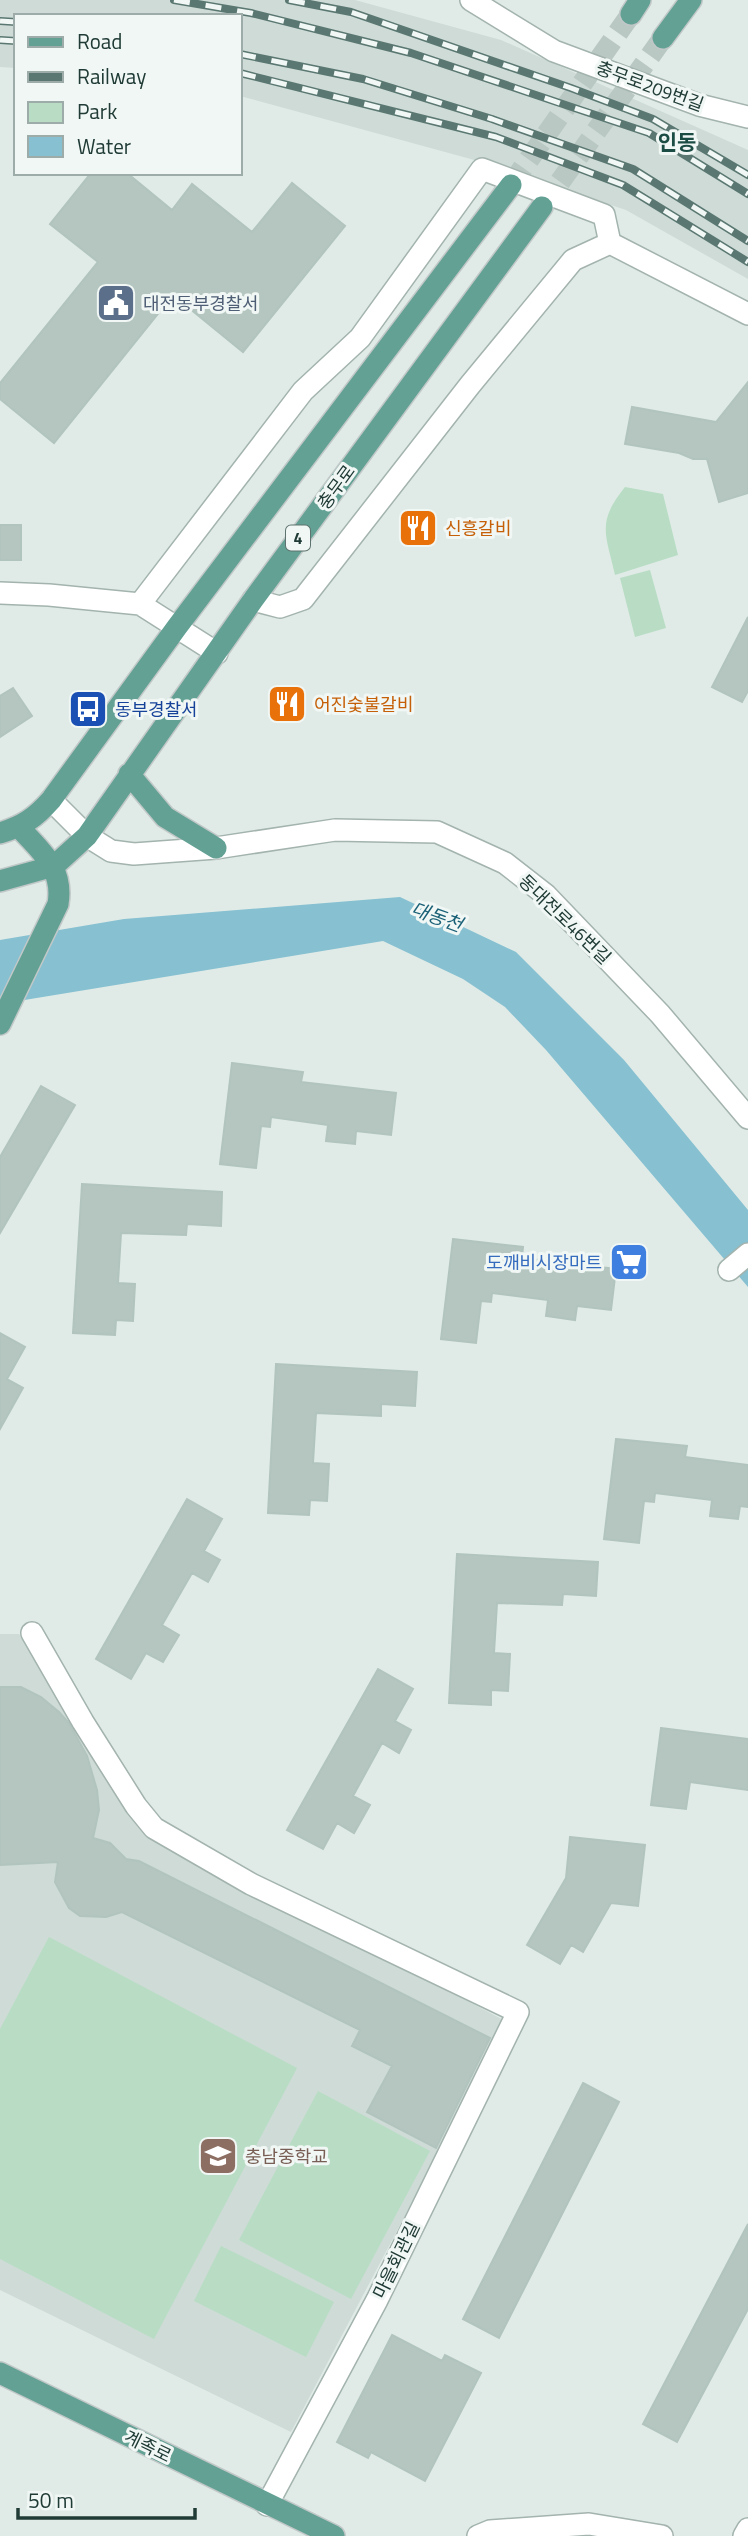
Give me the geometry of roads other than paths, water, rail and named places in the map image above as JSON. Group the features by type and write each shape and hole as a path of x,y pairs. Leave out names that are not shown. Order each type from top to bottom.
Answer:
{"main road":[{"path":"663,38 691,0"},
{"name":"4","path":"9,830 35,818 51,800 177,627 511,185"},
{"name":"충무로","path":"54,866 87,836 253,600 542,207"},
{"path":"130,774 165,817 216,848"},
{"path":"0,1024 58,904 61,889 54,866 9,830"},
{"name":"4","path":"0,881 54,866"},
{"name":"계족로","path":"1,2375 334,2536"}],"street":[{"name":"충무로209번길","path":"471,0 554,51 699,105 748,117"},
{"path":"140,604 303,391 360,338 482,169 604,215 610,243"},
{"path":"253,600 280,607 303,599 470,384 573,260 610,243"},
{"path":"610,243 748,314"},
{"path":"0,593 140,604 217,653"},
{"name":"동대전로46번길","path":"51,800 87,836 111,851 134,854 216,848 335,830 437,832 505,863 546,895 582,932 660,1014 748,1118"},
{"path":"729,1270 748,1254"},
{"name":"마을회관길","path":"32,1633 83,1722 136,1806 154,1828 251,1884 519,2012 377,2300 267,2505"},
{"path":"478,2536 490,2531 589,2524 662,2536"},
{"path":"744,2536 748,2529"},
{"path":"601,2536 624,2530"}],"water":[{"name":"대동천","path":"400,897 516,952 624,1060 748,1210 748,1287 546,1050 505,1007 463,979 383,941 0,1004 0,940 124,919"}],"tunnel":[{"path":"511,185 631,14"},
{"path":"542,207 663,38"}],"railway":[{"path":"174,0 251,13 411,53 649,133 748,194"},
{"path":"289,0 351,12 653,119 748,175"},
{"path":"0,21 14,22"},
{"path":"0,40 14,41"},
{"path":"242,54 363,79 492,119 633,169 748,241"},
{"path":"242,74 496,137 623,185 748,262"}],"place":[{"name":"대전동부경찰서","path":"116,303"},
{"name":"신흥갈비","path":"418,528"},
{"name":"어진숯불갈비","path":"287,704"},
{"name":"동부경찰서","path":"88,709"},
{"name":"도깨비시장마트","path":"629,1262"},
{"name":"충남중학교","path":"218,2156"}],"district":[{"name":"인동","path":"677,142"}]}
